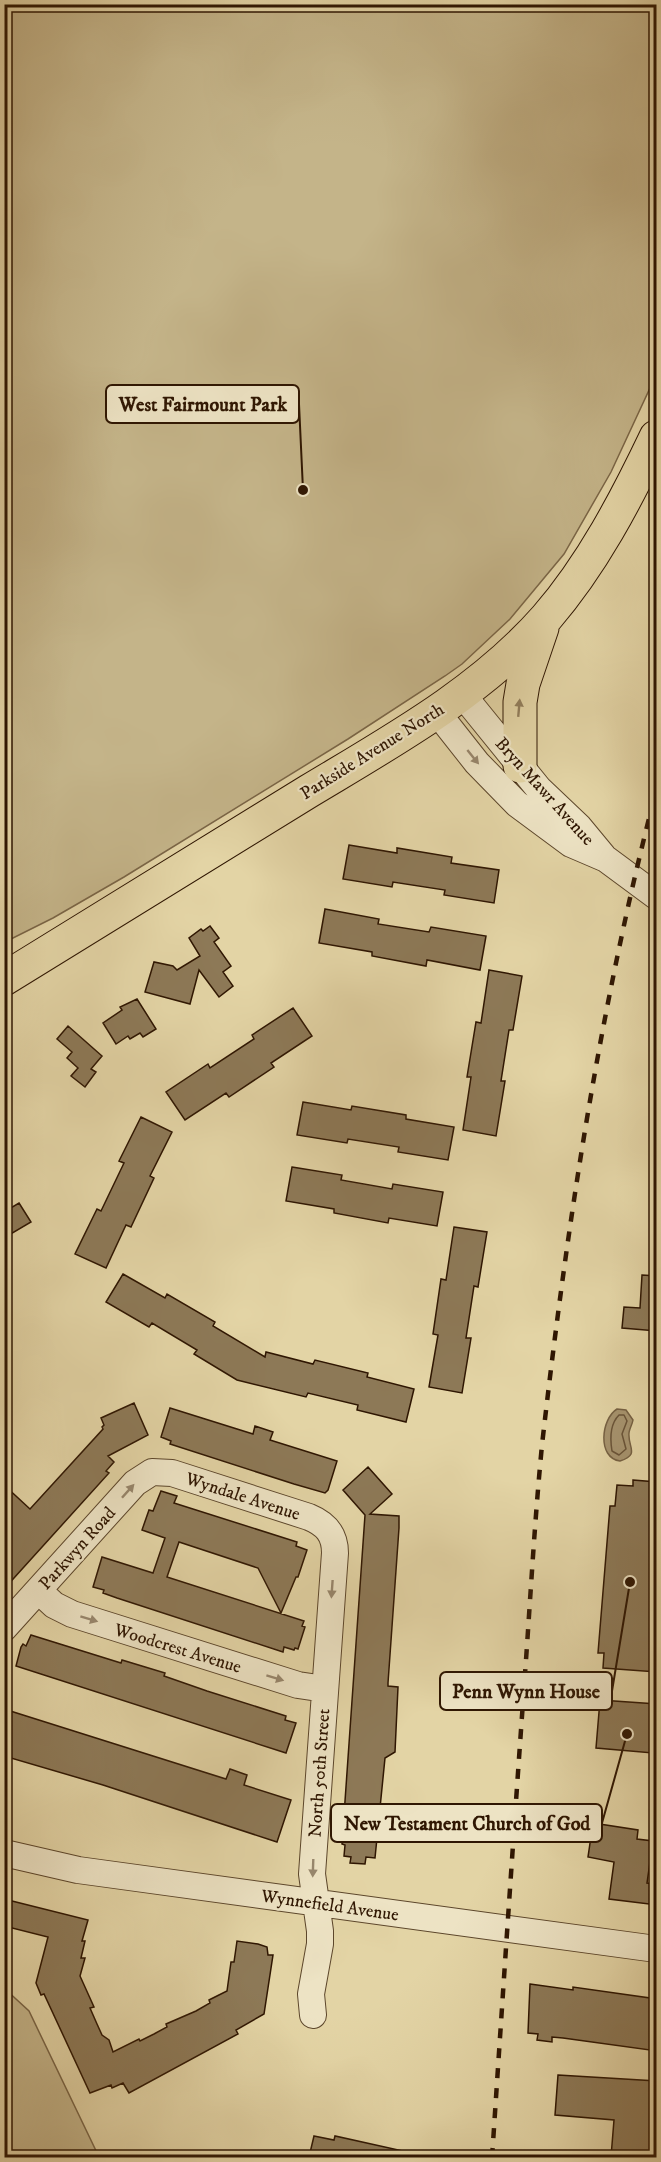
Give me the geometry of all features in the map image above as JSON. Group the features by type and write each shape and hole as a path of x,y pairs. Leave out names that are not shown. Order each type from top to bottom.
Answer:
{"main road":[{"name":"Parkside Avenue North","path":"4,979 364,758 449,702 512,653 546,618 577,578 602,540 657,437"},
{"path":"520,766 520,702 528,668 546,618"},
{"path":"4,954 134,899"}],"street":[{"name":"Bryn Mawr Avenue","path":"449,702 520,766 539,789 579,827 606,860"},
{"name":"Bryn Mawr Avenue","path":"449,702 477,764 517,804 571,844 606,860 657,896"},
{"name":"Wyndale Avenue","path":"152,1472 172,1473 309,1517 331,1532"},
{"name":"Parkwyn Road","path":"4,1628 135,1483 152,1472"},
{"name":"North 50th Street","path":"313,2015 311,1994 320,1944 312,1874 335,1553 331,1532"},
{"name":"Woodcrest Avenue","path":"39,1591 54,1605 72,1614 298,1685 325,1689"},
{"name":"Wynnefield Avenue","path":"4,1853 78,1870 657,1949"}],"shaded area":[{"path":"5,4 656,5 656,375 611,472 564,554 510,619 462,664 348,739 124,877 53,918 5,942"},
{"path":"4,1988 29,2011 99,2157 5,2157"}],"water":[{"path":"617,1409 626,1410 633,1420 629,1434 632,1451 626,1459 620,1461 608,1453 604,1438 607,1421"}],"building":[{"path":"349,845 397,853 397,848 452,857 451,863 499,870 494,903 444,895 445,890 393,882 392,887 343,879"},
{"path":"325,909 379,919 378,924 429,932 431,927 486,936 480,970 427,960 426,966 372,956 372,952 319,943"},
{"path":"210,926 219,938 214,942 231,966 223,972 233,986 219,997 199,970 190,1004 145,992 154,962 173,966 177,970 200,956 189,938 201,929 203,931"},
{"path":"489,970 522,976 513,1030 509,1030 501,1081 505,1081 496,1136 463,1130 471,1077 467,1077 476,1022 481,1023"},
{"path":"137,999 156,1029 143,1037 140,1033 130,1039 128,1036 116,1044 103,1023 122,1010 120,1007"},
{"path":"293,1008 312,1036 271,1063 274,1067 229,1097 226,1093 185,1120 166,1092 208,1064 210,1068 254,1039 252,1035"},
{"path":"68,1026 102,1056 91,1069 96,1072 85,1087 71,1076 78,1068 67,1058 72,1052 57,1039"},
{"path":"303,1102 351,1110 352,1106 406,1115 406,1119 454,1127 448,1160 398,1152 399,1147 348,1139 347,1143 297,1135"},
{"path":"141,1117 172,1132 150,1176 154,1178 131,1227 126,1225 106,1268 75,1254 97,1209 101,1211 124,1163 119,1161"},
{"path":"292,1167 342,1175 341,1180 392,1189 393,1184 443,1192 437,1226 389,1218 388,1223 334,1213 334,1209 286,1201"},
{"path":"19,1203 31,1222 4,1238 4,1212"},
{"path":"454,1227 487,1232 478,1287 474,1286 466,1338 471,1338 462,1393 429,1387 438,1335 433,1334 441,1279 446,1280"},
{"path":"123,1274 165,1298 167,1294 215,1322 213,1326 265,1357 266,1352 313,1364 315,1360 368,1373 367,1377 414,1389 406,1422 357,1410 358,1405 308,1393 306,1397 237,1380 194,1354 197,1350 152,1323 149,1327 106,1302"},
{"path":"642,1275 657,1276 657,1331 622,1328 624,1307 640,1308"},
{"path":"134,1403 148,1435 108,1456 114,1462 106,1471 109,1473 4,1589 4,1485 30,1509 103,1429 101,1418"},
{"path":"170,1408 253,1434 255,1426 273,1432 270,1440 337,1461 328,1490 325,1493 294,1484 170,1444 171,1441 161,1437"},
{"path":"368,1467 392,1494 370,1514 399,1516 388,1683 388,1686 398,1687 395,1752 385,1758 375,1858 366,1857 365,1864 350,1863 351,1857 344,1856 345,1845 342,1844 365,1515 343,1490"},
{"path":"633,1480 657,1482 657,1672 603,1668 604,1653 598,1653 610,1506 615,1506 617,1485 633,1486"},
{"path":"161,1491 177,1496 174,1503 297,1542 296,1546 307,1550 298,1577 296,1577 281,1613 258,1568 179,1542 167,1577 304,1621 302,1626 305,1627 298,1649 284,1647 283,1652 117,1598 103,1593 104,1590 93,1587 102,1557 153,1573 165,1538 142,1530 149,1510 153,1511"},
{"path":"31,1635 121,1663 122,1660 165,1673 164,1676 286,1716 285,1720 296,1723 286,1753 16,1666 21,1647 23,1644 26,1646"},
{"path":"600,1700 657,1704 657,1750 653,1750 653,1753 596,1748"},
{"path":"4,1709 226,1779 230,1769 247,1775 244,1785 291,1800 277,1842 103,1785 4,1756"},
{"path":"593,1823 638,1830 637,1839 653,1841 647,1883 657,1884 657,1905 609,1899 614,1862 588,1857"},
{"path":"4,1899 88,1920 82,1941 85,1941 81,1958 85,1958 80,1976 94,2007 90,2008 102,2035 109,2040 113,2052 154,2034 167,2027 166,2024 196,2011 210,2003 209,2000 227,1991 237,1941 267,1947 268,1955 273,1955 264,2014 236,2030 238,2034 129,2093 123,2083 90,2093 44,1994 41,1995 36,1983 48,1937 4,1926"},
{"path":"530,1984 573,1990 573,1987 657,1999 657,2051 563,2038 552,2037 552,2042 537,2040 538,2034 528,2033"},
{"path":"558,2075 657,2081 657,2157 611,2157 614,2120 555,2115"},
{"path":"314,2136 334,2140 335,2136 403,2151 402,2157 309,2157"}],"railway":[{"path":"492,2158 542,1445 562,1280 587,1116 618,953 656,791"}],"place":[{"name":"West Fairmount Park","path":"303,490"},
{"name":"Penn Wynn House","path":"630,1582"},
{"name":"New Testament Church of God","path":"627,1734"}]}
